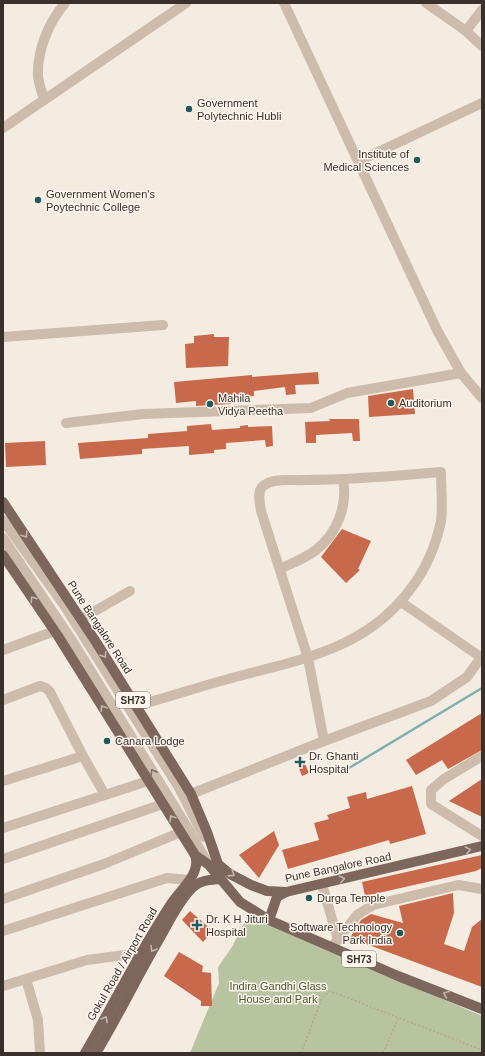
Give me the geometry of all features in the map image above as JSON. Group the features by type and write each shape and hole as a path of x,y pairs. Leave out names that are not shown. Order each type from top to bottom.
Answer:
{"main road":[{"name":"Pune Bangalore Road","path":"3,502 81,619 191,794 207,832 214,864 220,879 240,902 269,920"},
{"name":"Pune Bangalore Road","path":"3,555 55,631 195,855 251,885 267,891 286,892 482,846"},
{"name":"Gokul Road / Airport Road","path":"96,1053 170,920 198,865 195,855"},
{"name":"Gokul Road / Airport Road","path":"85,1053 140,953 187,887 214,864"},
{"path":"187,887 199,882 220,879"},
{"path":"269,920 277,897 286,892"},
{"name":"SH73","path":"269,920 335,943 398,976 482,1008"}],"street":[{"path":"44,100 38,76 41,52 47,31 56,14 65,3"},
{"path":"3,128 186,3"},
{"path":"284,3 437,330 461,373 480,393"},
{"path":"426,3 466,31 482,46"},
{"path":"466,31 482,10"},
{"path":"359,161 482,103"},
{"path":"3,337 163,324"},
{"path":"66,423 142,414 311,408 353,391 421,381 461,373"},
{"path":"136,706 246,674 308,658 362,635 386,617 401,602 420,576 433,552 441,520 441,472 343,480 282,481 270,483 262,488 259,496 261,511 308,658 324,741"},
{"path":"280,569 317,550 332,530 340,516 344,503 345,492 343,480"},
{"path":"3,520 64,606 178,786 214,864"},
{"path":"3,538 71,639 184,822 214,864"},
{"path":"81,619 130,591"},
{"path":"191,794 324,741 431,701 467,677 482,657 401,602"},
{"path":"3,650 55,631"},
{"path":"3,700 40,686 46,688 50,692 105,795"},
{"path":"3,781 83,756"},
{"path":"482,756 444,779 431,790 431,804 482,836"},
{"path":"3,828 148,781"},
{"path":"3,859 163,804"},
{"path":"3,899 104,864 181,832"},
{"path":"3,931 167,878 187,887"},
{"path":"322,884 335,943"},
{"path":"335,943 357,915 372,905 458,885 482,889"},
{"path":"3,986 87,960 140,953"},
{"path":"26,979 38,1020 40,1053"}],"path":[{"path":"301,1053 322,998 330,991 398,1019 481,1050 478,1053"},
{"path":"383,1053 398,1019"}],"green space":[{"name":"Indira Gandhi Glass House and Park","path":"248,915 482,1016 482,1053 190,1053 219,983 218,967 232,947"}],"building":[{"path":"214,334 214,337 229,337 228,366 186,368 185,344 194,343 194,336"},
{"path":"318,372 319,384 295,385 296,394 286,395 285,387 254,391 254,396 230,398 231,404 196,406 196,401 176,403 174,382 252,375 252,377"},
{"name":"Auditorium","path":"413,389 415,414 369,417 368,396"},
{"path":"329,419 359,419 360,441 353,441 352,433 316,435 316,443 306,443 305,422 330,421"},
{"path":"211,424 212,430 240,428 240,426 248,425 248,427 272,426 273,446 266,447 265,440 226,443 226,449 214,450 214,453 189,455 189,446 142,449 142,454 80,459 78,443 148,438 148,434 187,431 187,426"},
{"path":"45,441 46,465 6,467 5,443"},
{"path":"342,529 371,541 358,569 360,570 346,583 321,557"},
{"path":"482,713 482,750 448,769 442,760 416,775 406,760"},
{"path":"302,757 309,773 302,776 296,760"},
{"path":"482,779 482,817 449,801"},
{"path":"412,786 426,834 390,844 389,840 288,869 282,850 319,840 314,823 329,819 327,815 350,808 347,797 366,792 367,799"},
{"path":"274,831 279,845 259,878 239,855"},
{"path":"482,855 482,868 476,871 365,896 362,882"},
{"name":"Software Technology Park India","path":"453,893 454,913 444,944 464,951 472,927 482,919 482,987 350,938 361,920 371,914 403,923 399,906"},
{"name":"Dr. K H Jituri Hospital","path":"190,911 213,931 203,942 182,920"},
{"path":"179,952 203,966 202,972 211,973 212,1006 201,1006 201,1001 164,976"}],"waterway":[{"path":"349,768 482,688"}],"place":[{"name":"Government Polytechnic Hubli","path":"189,109"},
{"name":"Institute of Medical Sciences","path":"417,160"},
{"name":"Government Women's Poytechnic College","path":"38,200"},
{"name":"Auditorium","path":"391,403"},
{"name":"Mahila Vidya Peetha","path":"210,404"},
{"name":"Canara Lodge","path":"107,741"},
{"name":"Dr. Ghanti Hospital","path":"300,762"},
{"name":"Durga Temple","path":"309,898"},
{"name":"Dr. K H Jituri Hospital","path":"197,925"},
{"name":"Software Technology Park India","path":"400,933"}]}
